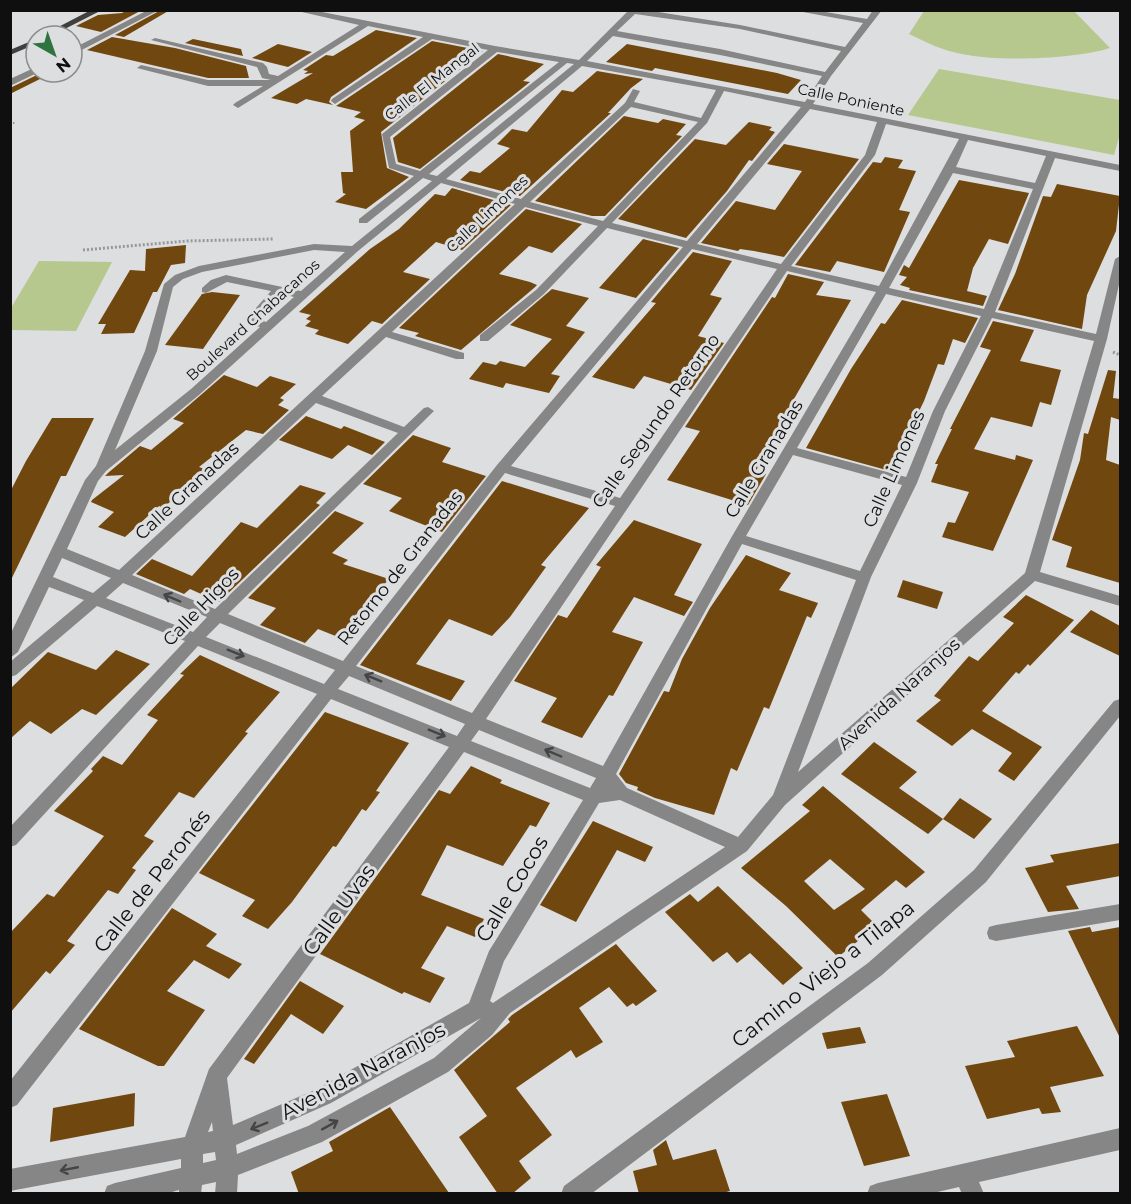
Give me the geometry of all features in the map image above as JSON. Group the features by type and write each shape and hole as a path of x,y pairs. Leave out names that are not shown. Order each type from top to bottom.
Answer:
{"main road":[{"path":"69,24 98,10"},
{"path":"10,53 24,47"}],"street":[{"path":"84,46 155,10"},
{"name":"Calle Poniente","path":"297,10 495,49 721,88 964,139 1120,168"},
{"path":"796,10 870,22"},
{"path":"622,503 502,468 807,106 827,75 878,10"},
{"path":"363,221 612,33 633,11 740,27 848,50"},
{"path":"238,105 366,24"},
{"path":"612,33 720,52 827,75"},
{"path":"335,101 431,36"},
{"path":"155,39 263,67 265,76 276,81"},
{"name":"Calle El Mangal","path":"423,176 392,166 386,136 495,49"},
{"name":"Boulevard Chabacanos","path":"10,652 92,480 101,468 195,392 354,249 440,180 574,61"},
{"path":"141,68 208,83 276,81"},
{"path":"10,83 24,76"},
{"path":"484,338 540,292 704,121 721,88"},
{"name":"Calle Limones","path":"384,333 629,104 636,91"},
{"path":"629,104 704,121"},
{"name":"Calle Segundo Retorno","path":"461,743 784,267 870,155 882,122"},
{"name":"Calle Granadas","path":"594,797 738,538 882,291 950,169 964,139"},
{"name":"Calle Limones","path":"779,801 864,577 910,483 939,411 988,314 1051,155"},
{"path":"950,169 1040,187"},
{"path":"423,176 522,204 882,291 1101,339"},
{"path":"101,468 151,351 168,286 179,277 199,270 314,247 354,249"},
{"path":"1120,258 1101,339 1032,575 1120,601"},
{"path":"206,290 215,282 226,278 303,295"},
{"path":"268,326 256,323 253,318 279,290"},
{"path":"384,333 460,356"},
{"name":"Calle Granadas","path":"10,671 97,599 384,333"},
{"path":"315,398 407,432"},
{"name":"Calle Higos","path":"10,840 216,617 428,411"},
{"path":"790,450 910,483"},
{"name":"Retorno de Granadas","path":"330,691 502,468"},
{"path":"738,538 864,577"},
{"path":"59,551 607,775 621,793 741,846"},
{"name":"Avenida Naranjos","path":"10,1180 223,1139 261,1125 324,1096 503,1006 741,846 779,801 1032,575"},
{"path":"44,579 594,797 621,793"},
{"name":"Calle de Peronés","path":"10,1098 330,691"},
{"name":"Camino Viejo a Tilapa","path":"572,1194 875,969 971,884 1120,705"},
{"name":"Calle Uvas","path":"190,1185 193,1146 216,1076 461,743"},
{"name":"Calle Cocos","path":"481,1019 496,957 594,797"},
{"path":"996,933 1120,912"},
{"name":"Avenida Naranjos","path":"116,1194 190,1185 314,1134 441,1065 481,1019"},
{"path":"216,1076 228,1168 226,1194"},
{"path":"878,1194 1120,1139"},
{"path":"964,1173 973,1194"}],"path":[{"path":"83,250 187,241 284,239 303,241 314,247"}],"green space":[{"path":"924,11 1074,11 1110,48 1077,55 1016,59 962,54 909,34"},
{"path":"939,69 1120,100 1120,134 1114,155 908,115"},
{"path":"39,261 112,262 76,331 11,330 11,308"}],"building":[{"path":"127,10 142,10 101,32 84,28 84,24 80,24 98,15 122,13"},
{"path":"161,10 170,10 124,37 115,35"},
{"path":"376,30 417,38 331,97 329,102 333,105 306,99 297,104 271,98 313,73 304,74 308,71 303,70 326,55 333,56"},
{"path":"112,37 175,48 246,66 249,78 208,78 87,50"},
{"path":"193,39 241,49 243,56 185,43"},
{"path":"432,41 483,51 381,132 387,168 409,177 366,209 335,202 346,194 343,193 341,172 353,172 350,131 365,120 354,117 361,112 336,106"},
{"path":"278,44 312,52 288,67 252,58"},
{"path":"627,44 777,73 801,80 788,94 655,68 652,71 606,62"},
{"path":"498,54 544,64 523,81 530,82 420,169 398,162 393,138"},
{"path":"597,71 643,79 631,88 608,113 611,113 520,196 460,180 470,171 480,173 510,148 497,144 512,129 527,132 562,90 573,92"},
{"path":"24,81 24,84 30,84 10,94 10,88"},
{"path":"624,116 658,123 663,119 686,124 676,135 682,136 605,216 592,216 535,201"},
{"path":"749,122 772,127 769,130 775,132 752,161 749,160 727,191 686,238 618,219 695,139 726,145"},
{"path":"784,144 859,159 784,257 701,243 736,201 775,210 802,171 767,164"},
{"path":"885,157 903,160 898,168 916,171 899,210 910,212 884,272 837,261 830,272 795,265 873,162 881,163"},
{"path":"959,180 1029,193 1008,244 989,239 973,268 967,291 987,296 983,306 909,290 910,288 900,285 907,277 899,275 904,265 909,268"},
{"path":"1057,184 1120,196 1116,231 1087,295 1082,329 998,310 1015,274 1043,196 1051,197"},
{"path":"452,188 511,205 462,250 436,242 403,272 430,279 382,324 372,321 348,344 315,334 319,330 305,326 311,321 306,319 311,315 299,312 370,249 399,229 435,194 445,196"},
{"path":"526,209 582,224 552,253 529,246 499,274 537,285 534,288 461,350 415,336 419,333 399,328"},
{"path":"643,239 679,248 636,298 599,288"},
{"path":"186,245 185,263 171,265 157,292 153,292 134,333 101,334 106,324 98,324 130,270 145,271 146,249"},
{"path":"693,252 732,261 710,295 722,298 698,336 724,343 691,390 644,376 634,389 592,377 656,303 651,302"},
{"path":"788,274 824,282 816,295 851,300 772,437 756,471 766,474 748,505 667,480 700,431 685,427 772,297 775,298"},
{"path":"552,289 589,298 566,326 585,332 551,374 560,376 549,393 506,383 503,388 469,379 483,362 496,365 500,361 525,367 552,339 510,325"},
{"path":"212,292 240,295 203,349 165,345 202,294"},
{"path":"902,300 978,318 965,343 953,339 944,365 938,364 924,401 890,471 806,448 851,369 881,323 885,324"},
{"path":"993,321 1034,330 1020,361 1061,370 1051,405 1040,402 1032,427 991,417 974,449 1015,460 1016,455 1033,460 993,551 942,537 948,522 955,523 969,492 931,482 938,464 935,464 952,429 950,429 991,350 980,347"},
{"path":"1108,370 1116,371 1113,398 1120,399 1120,420 1111,417 1106,460 1120,465 1120,583 1066,567 1072,547 1052,540 1080,460 1084,433 1088,434"},
{"path":"224,375 257,387 270,376 296,384 280,398 284,400 278,405 289,410 263,434 246,430 199,467 207,470 163,508 159,506 125,537 98,527 114,512 91,502 92,500 124,475 105,476 140,446 151,450 184,423 173,419"},
{"path":"306,416 341,429 344,426 385,442 372,455 348,445 332,459 279,440"},
{"path":"52,418 94,418 66,476 61,476 10,582 10,492"},
{"path":"413,435 451,448 442,462 486,476 442,532 389,511 402,498 363,484"},
{"path":"502,481 589,508 541,565 546,567 510,617 492,636 449,619 416,664 465,681 451,701 360,665"},
{"path":"300,485 326,493 316,503 320,505 219,602 190,589 184,594 136,574 152,559 192,576 241,522 257,528"},
{"path":"335,511 364,523 332,553 348,560 343,564 389,579 338,637 318,629 305,643 260,625 276,608 248,598"},
{"path":"634,520 702,544 674,595 693,602 684,616 634,597 612,632 643,642 613,696 609,695 582,738 541,722 557,698 514,681 558,615 567,618 601,567 596,565"},
{"path":"746,555 791,573 779,590 818,603 811,618 807,616 769,709 764,707 737,771 731,768 714,815 655,798 637,790 638,787 626,783 619,774 664,691 669,692 682,659 710,608"},
{"path":"903,580 943,592 937,609 897,597"},
{"path":"1026,595 1074,620 1030,666 1028,664 1019,674 1016,672 982,711 1042,747 1014,781 998,771 1012,753 972,729 952,746 916,721 941,700 934,696 969,656 978,661 1014,623 1003,617"},
{"path":"1091,610 1120,626 1120,656 1070,632"},
{"path":"116,650 150,664 96,715 82,709 51,734 30,721 10,739 10,689 48,652 96,670"},
{"path":"200,655 280,692 245,732 248,733 194,798 179,792 144,836 154,841 132,868 136,870 118,894 108,890 67,941 75,945 50,974 46,971 10,1013 10,933 47,894 54,897 104,836 54,811 93,771 91,769 103,756 122,765 158,720 147,715 184,675 180,674"},
{"path":"325,712 409,743 376,791 380,792 366,811 362,809 336,847 333,846 292,902 268,929 242,916 255,900 199,873"},
{"path":"874,742 917,772 899,788 943,819 928,834 841,774"},
{"path":"471,766 502,780 500,783 550,803 536,827 530,825 503,866 447,845 421,895 484,919 475,937 447,926 421,968 445,978 430,1003 404,992 402,994 320,954 439,790 450,794"},
{"path":"823,786 925,872 906,888 896,880 861,910 873,922 858,933 863,937 838,957 786,906 741,868 810,811 802,805","holes":["830,859 865,889 834,910 804,881"]},
{"path":"960,798 992,819 974,839 943,819"},
{"path":"593,821 653,847 645,862 617,850 576,922 540,905"},
{"path":"1120,843 1120,876 1066,886 1079,909 1048,912 1025,868 1054,862 1050,855"},
{"path":"718,886 803,968 783,985 750,953 737,963 727,952 713,962 665,912 690,894 698,902"},
{"path":"172,908 217,934 206,946 242,964 229,979 194,960 167,991 205,1010 164,1066 158,1066 79,1029"},
{"path":"1090,927 1092,932 1120,927 1120,1038 1068,931"},
{"path":"616,944 657,991 636,1006 633,1003 627,1007 609,987 579,1008 603,1042 576,1058 571,1050 516,1088 552,1135 519,1161 531,1178 512,1194 498,1194 459,1137 487,1116 454,1070 510,1022 508,1019 512,1015"},
{"path":"300,981 344,1006 323,1034 291,1014 254,1064 244,1059"},
{"path":"1077,1026 1104,1076 1050,1087 1061,1112 1042,1114 1039,1108 987,1119 965,1066 1015,1057 1007,1041"},
{"path":"860,1027 866,1043 827,1049 822,1033"},
{"path":"135,1093 134,1126 50,1142 53,1108"},
{"path":"887,1094 910,1156 864,1166 841,1102"},
{"path":"390,1107 449,1193 299,1194 291,1172 333,1151 329,1142"},
{"path":"666,1140 673,1160 716,1149 730,1191 719,1194 639,1194 633,1171 657,1165 653,1150"}]}
